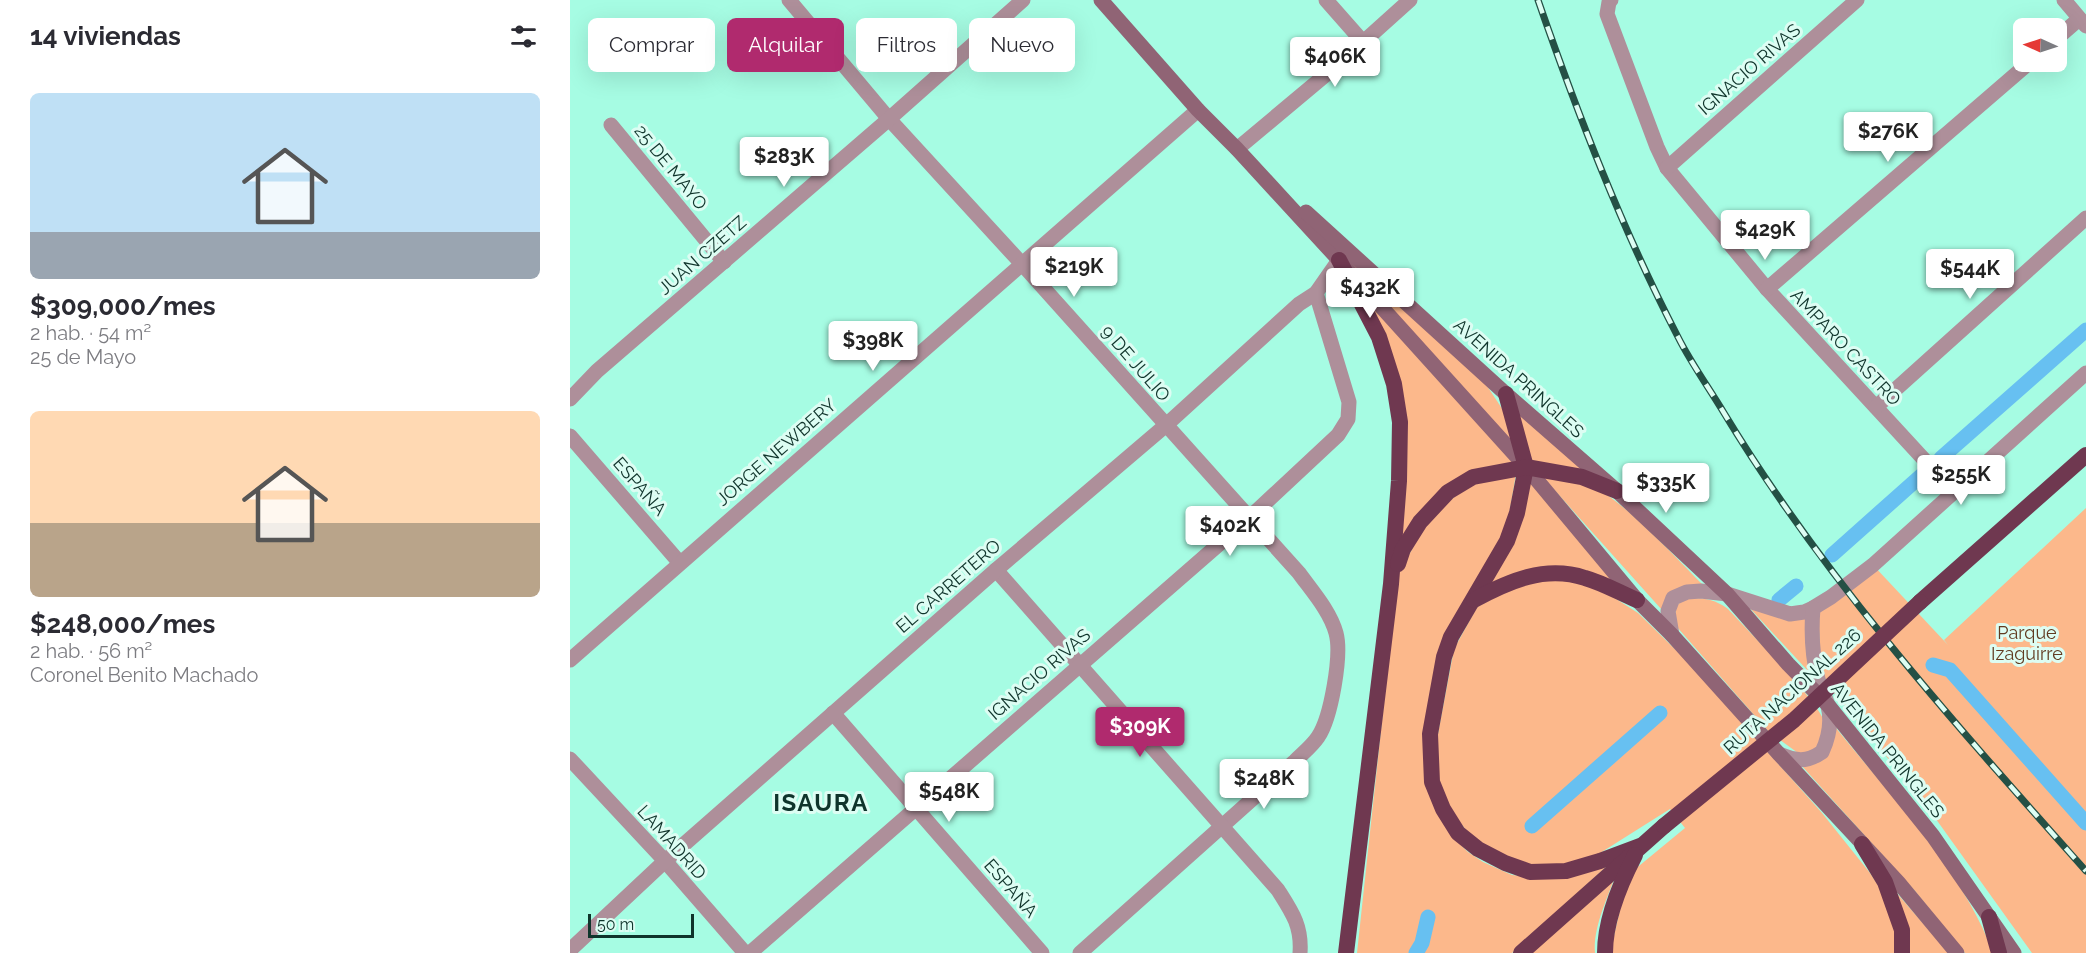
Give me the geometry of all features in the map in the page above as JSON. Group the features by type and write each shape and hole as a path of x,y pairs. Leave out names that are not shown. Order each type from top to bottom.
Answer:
{"highway":[{"path":"1344,255 1379,338 1394,384 1400,422 1399,481 1391,584 1346,953"},
{"path":"1506,394 1526,467 1517,513 1507,541 1451,637 1444,657 1430,734 1432,782 1443,808 1458,833 1478,849 1505,863 1530,872 1566,871 1640,846"},
{"name":"RUTA NACIONAL 226","path":"1521,953 1640,846 1794,720 1920,602 2086,455"},
{"path":"1391,584 1403,549 1420,522 1448,492 1473,477 1526,467 1582,477 1617,491"},
{"path":"1473,601 1503,584 1533,574 1559,573 1584,577 1637,600"},
{"path":"1862,844 1885,882 1902,930 1902,953"},
{"path":"1605,953 1605,941 1620,884 1640,846"},
{"path":"1989,917 1999,953"}],"main road":[{"name":"AVENIDA PRINGLES","path":"1101,0 1198,110 1344,255 1617,491 1727,594 1788,664 1828,705 1933,836 2014,953"},
{"name":"AVENIDA PRINGLES","path":"1344,255 1637,600 1672,635 1898,882 1957,953"}],"street":[{"name":"9 DE JULIO","path":"789,0 889,119 1299,573 1330,618 1336,633 1339,652 1328,718 1318,738 1080,953"},
{"name":"JUAN CZETZ","path":"570,399 597,371 1023,0"},
{"path":"1326,0 1363,42"},
{"path":"1237,149 1410,0"},
{"name":"IGNACIO RIVAS","path":"1667,168 1857,0"},
{"path":"2064,0 2083,23 2067,32"},
{"name":"AMPARO CASTRO","path":"1610,1 1607,14 1667,168 1767,289 1953,491"},
{"path":"1767,289 2018,72"},
{"name":"JORGE NEWBERY","path":"570,660 679,562 1198,110"},
{"name":"25 DE MAYO","path":"611,125 724,262"},
{"path":"1875,407 2086,218"},
{"name":"EL CARRETERO","path":"570,950 665,861 833,713 1165,426 1299,304 1316,293 1344,255"},
{"name":"IGNACIO RIVAS","path":"750,953 1249,518 1338,435 1348,419 1349,402 1316,293"},
{"path":"1672,635 1668,611 1673,598 1687,592 1727,594 1790,614 1804,612 1831,597 1873,565 2086,373"},
{"name":"ESPAÑA","path":"570,436 679,562"},
{"path":"996,570 1278,890 1295,918 1302,936 1300,953"},
{"path":"1779,754 1804,761 1822,752 1829,731 1828,705 1818,682 1812,652 1813,608"},
{"name":"ESPAÑA","path":"833,713 1042,953"},
{"name":"LAMADRID","path":"570,759 665,861 745,953"}],"green space":[{"path":"1353,261 1485,383 1507,416 1512,443 1350,265"},
{"path":"1371,303 1515,465 1472,471 1399,547 1405,453"},
{"path":"1516,408 1588,474 1530,463"},
{"path":"1516,474 1505,538 1462,606 1424,739 1453,837 1468,852 1483,862 1512,875 1536,878 1606,867 1512,953 1357,953 1399,573 1429,518 1471,483"},
{"path":"1541,475 1581,482 1600,490 1647,528 1702,584 1662,610"},
{"path":"1529,480 1619,586 1578,570 1490,584"},
{"name":"Parque Izaguirre","path":"2086,508 2086,953 2032,953 1923,801 1831,689 1821,671 1818,610 1873,565 1948,645 1944,640"},
{"path":"1578,580 1613,597 1638,613 1686,660 1822,813 1882,891 1896,930 1897,953 1610,953 1628,875 1685,828 1670,809 1597,855 1564,865 1527,866 1477,843 1446,806 1436,774 1437,739 1454,649 1477,607 1525,581"},
{"path":"1685,598 1708,599 1728,609 1797,683 1820,712 1824,722 1814,753 1798,753 1769,732 1677,627 1675,607"},
{"path":"1747,605 1805,619 1808,671"},
{"path":"1836,728 1902,807 1945,864 1980,923 1993,953 1965,953 1915,891 1801,765 1817,760 1829,751"},
{"path":"1614,879 1598,925 1595,953 1531,953"},
{"path":"1894,890 1949,953 1908,953"}],"waterway":[{"path":"1941,458 2086,330"},
{"path":"1832,555 1923,474"},
{"path":"1779,600 1796,586"},
{"path":"1933,665 1950,670 2086,823"},
{"path":"1532,826 1660,713"},
{"path":"1416,953 1422,943 1428,917"}],"railway":[{"path":"1538,0 1585,129 1638,255 1683,347 1700,375 1763,475 1849,593 1941,706 2086,871"}],"district":[{"name":"ISAURA","path":"821,802"}]}
